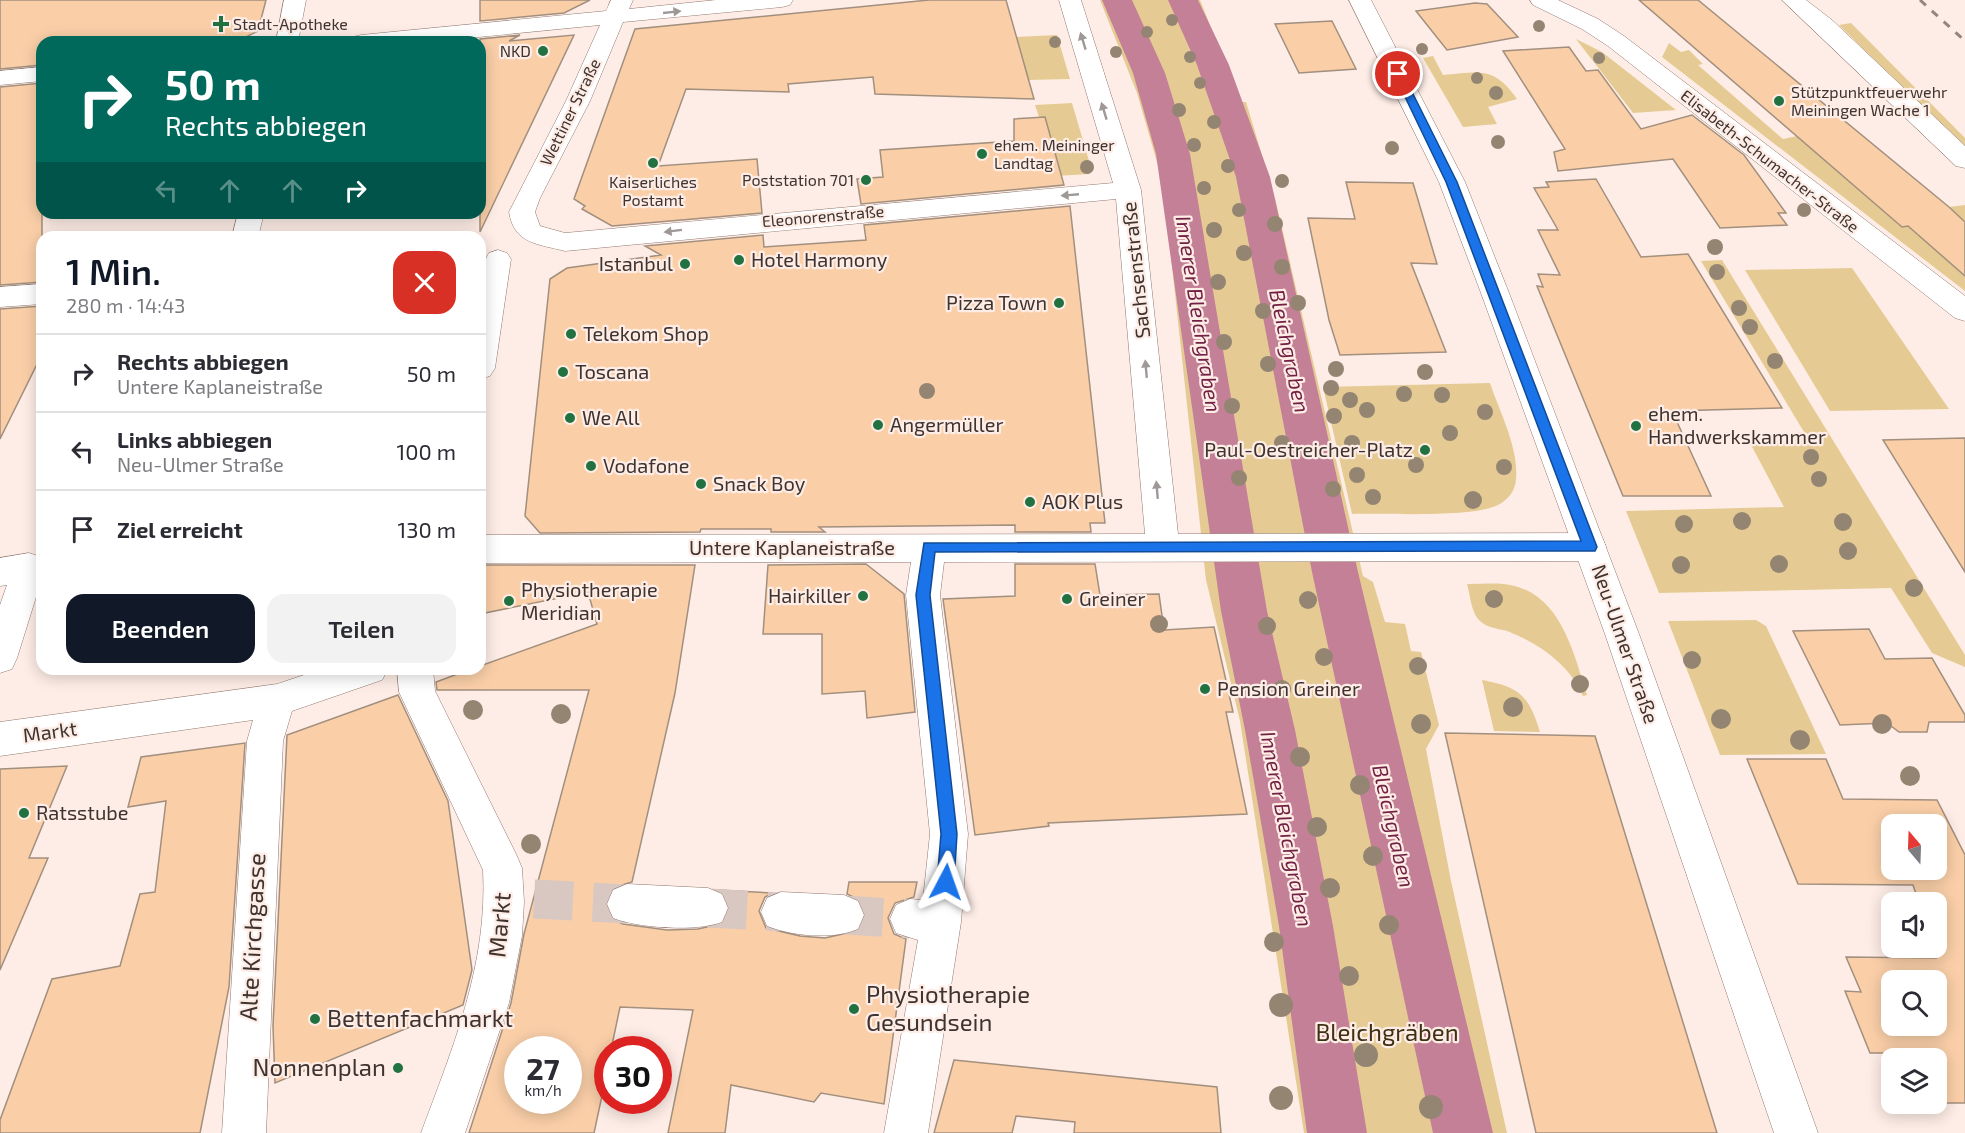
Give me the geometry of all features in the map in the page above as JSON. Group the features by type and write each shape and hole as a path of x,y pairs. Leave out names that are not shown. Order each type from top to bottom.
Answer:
{"street":[{"path":"288,36 295,0"},
{"path":"408,36 618,9 782,0"},
{"name":"Sachsenstraße","path":"1070,0 1128,190 1163,549"},
{"name":"Neu-Ulmer Straße","path":"1360,0 1452,182 1590,547 1796,1133"},
{"name":"Elisabeth-Schumacher-Straße","path":"1541,0 1581,7 1616,41 1965,311"},
{"path":"1793,0 1824,25 1965,160"},
{"name":"Wettiner Straße","path":"506,248 527,198 578,101 618,9"},
{"path":"0,78 36,75"},
{"name":"Eleonorenstraße","path":"506,248 731,225 1128,190"},
{"path":"486,340 506,248"},
{"path":"0,297 36,294"},
{"path":"906,1133 926,921 949,834 923,595 929,547"},
{"name":"Untere Kaplaneistraße","path":"486,549 1590,547"},
{"path":"0,658 31,562"},
{"name":"Markt","path":"0,740 277,700 352,675"},
{"name":"Markt","path":"416,681 502,868 520,899 491,998 443,1133"},
{"name":"Alte Kirchgasse","path":"244,1133 265,741 277,700"},
{"path":"627,904 708,908"},
{"path":"781,912 844,915"}],"green space":[{"name":"Bleichgräben","path":"1100,0 1200,0 1241,102 1246,102 1275,198 1363,576 1373,582 1385,622 1405,624 1411,651 1421,652 1439,725 1426,749 1451,881 1507,1133 1304,1133 1240,721 1206,580 1163,183 1137,93"},
{"path":"1851,23 1965,138 1965,150 1839,25"},
{"path":"1057,35 1070,79 1028,80 1016,37"},
{"path":"1576,39 1602,52 1676,110 1633,113"},
{"path":"1669,43 1681,52 1689,50 1703,64 1698,65 1783,139 1797,136 1902,227 1957,215 1949,207 1965,205 1965,291 1662,57"},
{"path":"1433,56 1443,75 1477,73 1493,76 1509,88 1517,99 1488,107 1497,124 1463,127 1423,58"},
{"path":"1072,103 1092,171 1089,174 1056,176 1058,164 1045,117 1039,117 1035,105"},
{"path":"1722,260 1965,655 1965,667 1932,653 1891,588 1659,593 1626,511 1784,507 1749,441 1789,441 1785,433 1804,432 1701,261"},
{"path":"1852,268 1949,409 1830,411 1745,270"},
{"name":"Paul-Oestreicher-Platz","path":"1490,383 1515,456 1516,480 1513,491 1505,501 1486,509 1469,512 1352,514 1323,387"},
{"path":"1467,584 1504,584 1523,589 1539,598 1561,625 1576,660 1587,695 1583,696 1570,674 1541,648 1519,636 1481,622 1474,612"},
{"path":"1756,620 1766,626 1826,754 1720,755 1668,621"},
{"path":"1482,680 1506,686 1521,695 1532,710 1540,732 1494,731"}],"building":[{"path":"0,0 266,0 258,31 248,36 36,36 36,66 0,69"},
{"path":"480,0 590,0 564,13 480,21"},
{"path":"929,0 1006,0 1034,99 875,94 873,77 788,84 789,92 686,89 658,166 757,159 762,213 612,226 582,209 585,206 574,199 635,29"},
{"name":"Stützpunktfeuerwehr Meiningen Wache 1","path":"1639,0 1698,0 1949,207 1965,222 1965,276 1908,226 1902,227"},
{"path":"1475,3 1487,4 1518,37 1447,50 1416,11"},
{"path":"1332,21 1356,69 1299,73 1275,24"},
{"path":"520,35 509,41 574,35 480,231 480,231 480,219 486,219 486,38"},
{"path":"1569,47 1586,71 1598,70 1641,129 1692,115 1744,155 1786,213 1778,213 1787,225 1720,228 1673,159 1558,171 1554,152 1565,149 1503,51"},
{"path":"36,84 36,219 42,219 42,231 36,231 36,282 0,285 0,87"},
{"name":"ehem. Meininger Landtag","path":"1045,117 1064,185 861,204 857,179 883,177 880,150 1014,141 1014,119"},
{"path":"1596,179 1641,257 1688,254 1782,408 1672,411 1711,496 1623,496 1537,286 1543,287 1538,274 1560,275 1538,230 1558,230 1534,188 1549,187 1546,182"},
{"path":"1346,182 1413,183 1437,264 1411,263 1446,352 1340,355 1329,320 1308,218 1355,219"},
{"path":"1070,206 1105,523 1090,523 1091,532 1015,532 1015,525 819,527 825,532 701,529 700,532 540,533 525,516 550,279 567,268 661,255 645,246 763,235 764,247 866,240 864,225"},
{"path":"36,306 36,366 0,439 0,309"},
{"path":"1965,438 1965,572 1883,440"},
{"path":"866,564 904,594 915,712 867,718 865,691 822,694 822,634 763,634 768,565"},
{"path":"1015,564 1095,564 1100,595 1159,594 1164,630 1214,627 1233,712 1226,712 1247,814 1048,823 1049,826 975,835 943,599 1015,596"},
{"path":"486,565 695,565 675,693 632,882 612,888 605,905 611,919 623,924 667,930 698,929 724,923 730,907 724,893 718,890 772,893 765,897 759,911 766,928 800,936 825,938 860,930 866,914 860,900 847,894 849,882 917,882 914,897 895,903 888,918 894,934 906,939 884,1104 821,1093 814,1102 731,1085 725,1133 668,1133 693,1010 620,1007 614,1036 594,1036 594,1114 598,1114 594,1133 469,1133 511,1003 524,934 589,690 437,690 436,682 455,675 486,675 486,664 597,624 588,592 486,613"},
{"path":"1869,629 1885,659 1932,658 1965,715 1965,722 1929,722 1927,732 1899,732 1887,723 1840,725 1793,631"},
{"path":"398,695 448,801 472,970 463,1005 275,1083 273,1026 287,735"},
{"path":"1445,733 1595,736 1717,1133 1536,1133"},
{"path":"245,743 229,987 200,1133 0,1133 0,1120 52,979 120,966 140,894 155,892 166,801 128,807 141,757"},
{"path":"1747,759 1826,759 1843,799 1937,800 1944,814 1881,814 1881,880 1947,880 1947,820 1965,855 1965,1103 1947,1103 1947,1048 1881,1048 1881,1053 1870,1053 1845,991 1861,992 1846,957 1947,958 1947,892 1915,892 1913,885 1798,884"},
{"name":"Ratsstube","path":"67,766 29,858 48,858 0,970 0,769"},
{"path":"954,1060 1217,1087 1221,1133 1074,1133 1075,1122 1016,1116 1012,1133 934,1133"}],"waterway":[{"name":"Innerer Bleichgraben","path":"1117,0 1149,73 1173,154 1244,611 1270,730 1306,926 1337,1133"},
{"name":"Bleichgraben","path":"1183,0 1213,65 1253,177 1335,572 1463,1133"}],"tunnel":[{"path":"534,899 627,904"},
{"path":"708,908 781,912"},
{"path":"844,915 910,919"}],"railway":[{"path":"1920,0 1965,41"}],"place":[{"name":"Stadt-Apotheke","path":"221,24"},
{"name":"NKD","path":"543,51"},
{"name":"Stützpunktfeuerwehr Meiningen Wache 1","path":"1779,101"},
{"name":"ehem. Meininger Landtag","path":"982,154"},
{"name":"Kaiserliches Postamt","path":"653,163"},
{"name":"Poststation 701","path":"866,180"},
{"name":"Hotel Harmony","path":"739,260"},
{"name":"Istanbul","path":"685,264"},
{"name":"Pizza Town","path":"1059,303"},
{"name":"Telekom Shop","path":"571,334"},
{"name":"Toscana","path":"563,372"},
{"name":"We All","path":"570,418"},
{"name":"Angermüller","path":"878,425"},
{"name":"ehem. Handwerkskammer","path":"1636,426"},
{"name":"Paul-Oestreicher-Platz","path":"1425,450"},
{"name":"Vodafone","path":"591,466"},
{"name":"Snack Boy","path":"701,484"},
{"name":"AOK Plus","path":"1030,502"},
{"name":"Hairkiller","path":"863,596"},
{"name":"Greiner","path":"1067,599"},
{"name":"Physiotherapie Meridian","path":"509,601"},
{"name":"Pension Greiner","path":"1205,689"},
{"name":"Ratsstube","path":"24,813"},
{"name":"Physiotherapie Gesundsein","path":"854,1009"},
{"name":"Bettenfachmarkt","path":"315,1019"},
{"name":"Nonnenplan","path":"398,1068"}],"route":[{"path":"946,882 949,834 923,595 929,547 1196,549 1590,547 1563,470 1452,182 1398,74"}]}
